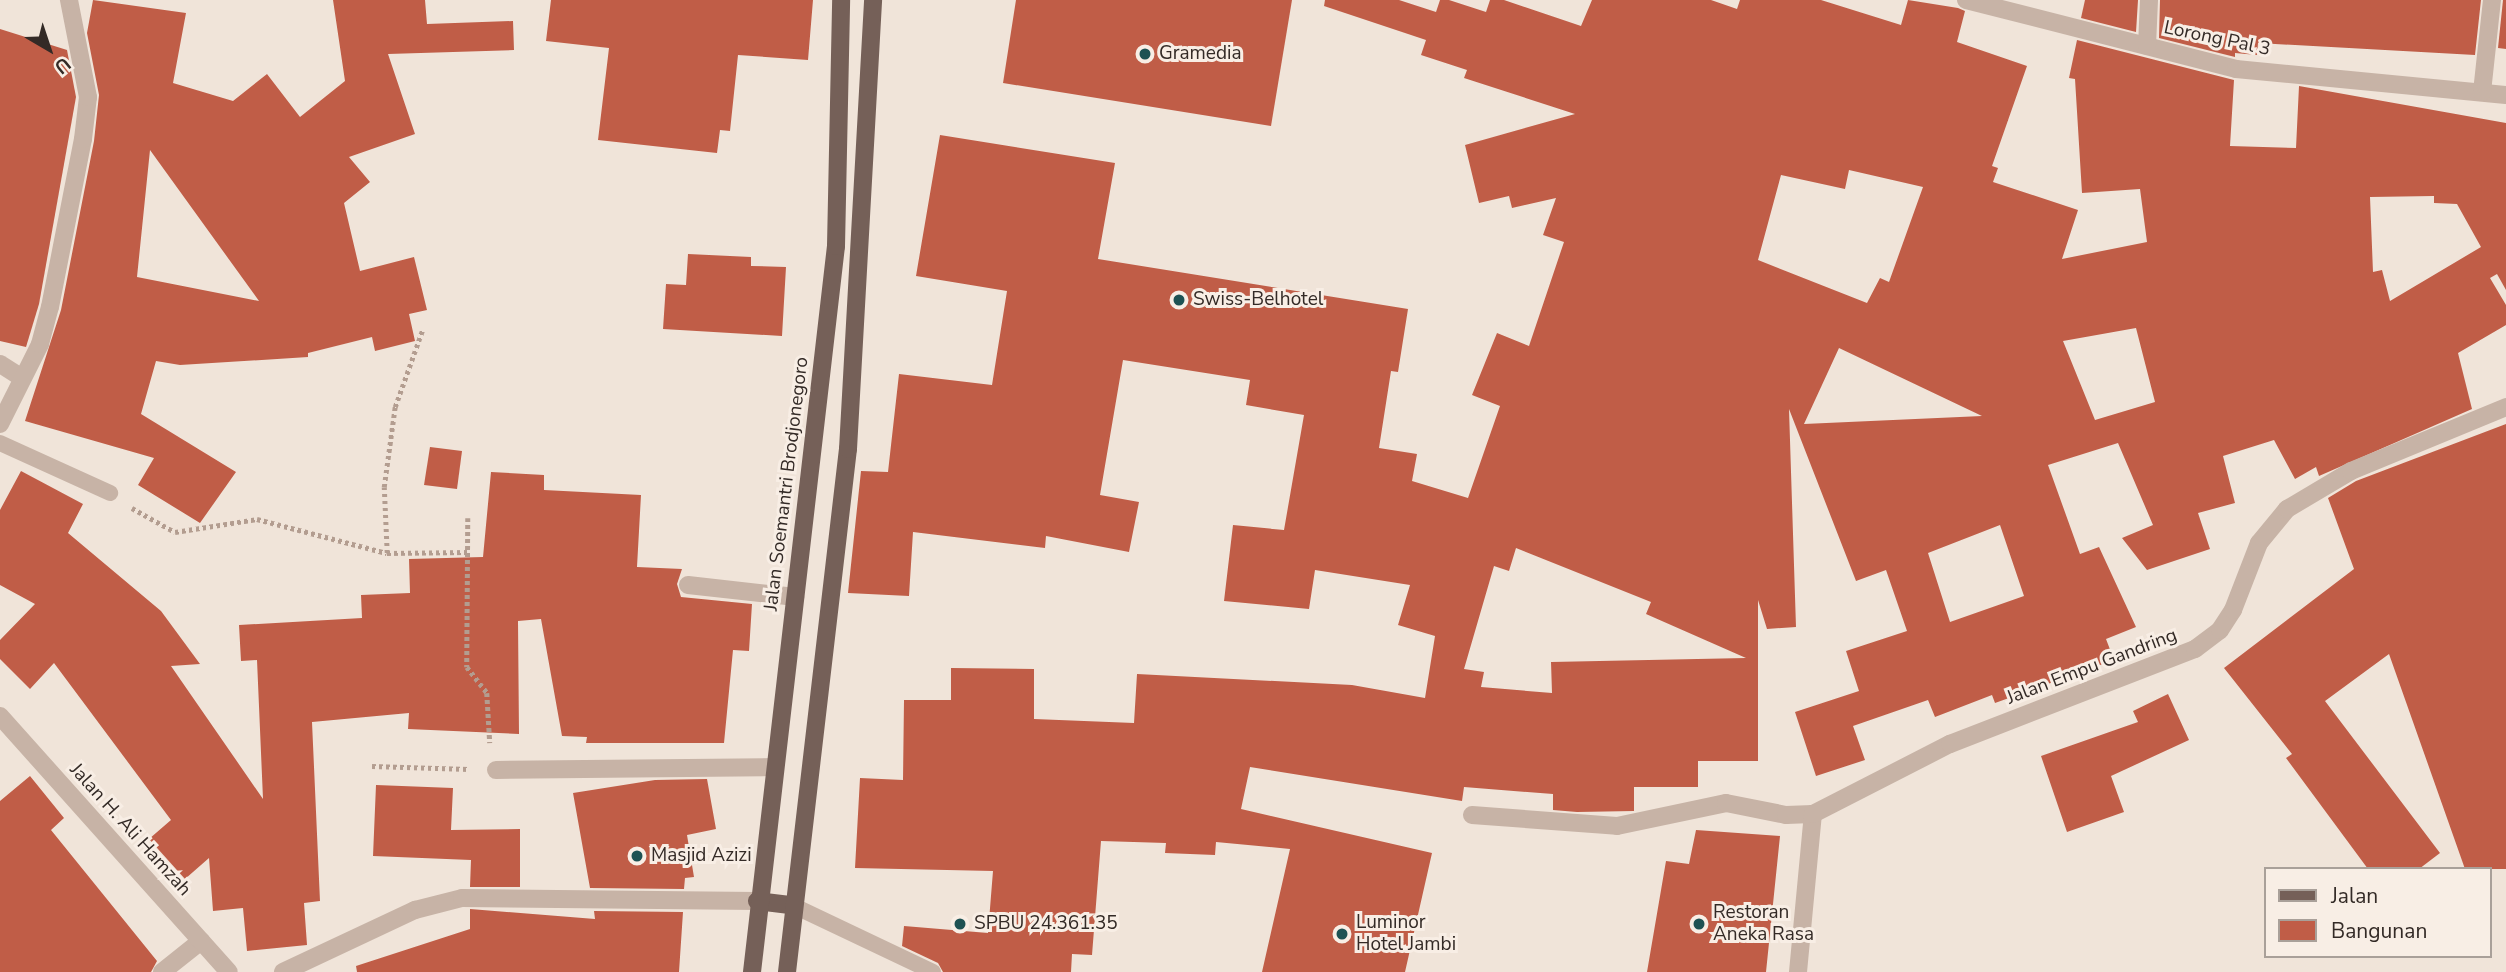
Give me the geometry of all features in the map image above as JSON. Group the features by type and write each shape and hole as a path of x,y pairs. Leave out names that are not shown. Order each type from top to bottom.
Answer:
{"main road":[{"name":"Jalan Soemantri Brodjonegoro","path":"752,972 757,901 836,246 841,0"},
{"path":"787,972 792,905 848,449 873,0"},
{"path":"757,901 792,905"}],"street":[{"path":"0,424 22,378 50,307 88,97 69,0"},
{"name":"Lorong Pal 3","path":"1966,0 2236,69 2506,95"},
{"path":"2147,46 2149,0"},
{"path":"2482,92 2492,0"},
{"path":"0,364 22,378"},
{"name":"Jalan Empu Gandring","path":"1813,814 1950,744 2195,649 2233,610 2259,543 2287,509 2351,471 2506,407"},
{"path":"688,585 795,597"},
{"name":"Jalan H. Ali Hamzah","path":"0,716 229,972"},
{"path":"496,770 774,768"},
{"path":"1472,815 1617,826 1726,803 1786,815 1813,814 1798,972"},
{"path":"284,972 415,910 462,898 757,901"},
{"path":"162,972 201,941"}],"lane":[{"path":"0,443 110,493"},
{"path":"792,905 933,972"}],"path":[{"path":"387,553 384,486 396,407 422,331"},
{"path":"110,493 175,531 257,519 387,553 469,552"},
{"path":"372,766 496,770 487,694 467,667 468,518"}],"building":[{"path":"93,0 186,13 173,83 233,101 267,74 300,117 345,81 333,0 425,0 427,24 513,21 514,50 388,54 415,134 349,157 370,182 344,203 360,271 414,257 427,310 409,314 415,341 375,351 372,337 308,353 308,357 180,365 156,361 141,414 236,472 200,523 138,485 154,458 25,421 61,310 94,141 99,95 87,33","holes":["150,150 259,301 137,277"]},
{"path":"551,0 813,0 808,60 738,55 730,131 720,130 717,153 598,140 609,48 546,41"},
{"name":"Gramedia","path":"1016,0 1292,0 1271,126 1003,83"},
{"path":"1325,0 1399,0 1436,12 1440,0 1449,0 1486,12 1490,0 1504,0 1581,26 1592,0 1711,0 1737,9 1740,0 1821,0 1901,25 1908,0 1958,8 1965,11 1957,42 2027,66 1992,166 1998,168 1993,182 2078,210 2062,259 2147,242 2140,189 2082,193 2075,79 2069,78 2077,40 2234,80 2230,146 2296,148 2299,86 2506,123 2506,290 2497,274 2490,278 2506,305 2506,325 2458,353 2472,409 2319,476 2316,467 2295,479 2274,440 2223,456 2235,503 2198,513 2210,549 2147,570 2122,538 2153,525 2118,443 2048,465 2080,554 2099,547 2136,627 2106,639 2114,660 1995,703 1992,695 1935,717 1928,700 1853,726 1865,760 1816,776 1795,712 1859,691 1846,651 1907,631 1886,570 1856,581 1789,409 1796,627 1767,629 1758,600 1758,761 1698,761 1698,787 1634,787 1634,811 1577,812 1553,810 1553,794 1464,787 1462,801 1250,767 1241,809 1432,853 1405,972 1262,972 1290,849 1216,842 1215,855 1165,853 1166,843 1101,841 1092,955 1072,954 1071,972 943,972 938,963 902,946 904,926 988,933 993,871 855,868 860,778 903,780 904,700 951,700 951,668 1034,669 1034,719 1134,723 1137,674 1352,685 1425,698 1435,636 1398,625 1410,585 1315,570 1309,609 1224,601 1233,525 1284,530 1304,415 1246,405 1250,380 1123,360 1100,495 1139,502 1129,552 1046,536 1045,548 913,532 909,596 848,593 861,471 888,472 899,374 992,385 1007,291 916,276 940,135 1115,163 1098,259 1408,309 1398,372 1391,371 1379,448 1417,454 1412,481 1468,498 1500,406 1472,395 1497,333 1529,346 1564,242 1543,235 1556,198 1512,208 1509,196 1479,203 1465,145 1575,114 1464,78 1467,70 1421,55 1426,40 1324,6","holes":["1849,170 1923,187 1889,282 1880,278 1867,303 1758,260 1781,175 1845,189","2434,196 2434,203 2457,204 2481,247 2390,301 2382,270 2373,272 2370,197","2136,328 2155,402 2095,420 2063,341","1839,348 1982,416 1804,424","2000,525 2024,596 1950,622 1928,553","1516,548 1651,602 1646,614 1746,658 1551,662 1552,693 1481,687 1484,672 1464,669 1494,566 1509,571"]},
{"path":"2085,0 2138,0 2136,32 2081,18"},
{"path":"2160,0 2481,0 2475,55 2258,43 2257,55 2235,53 2235,57 2159,38"},
{"path":"2503,0 2506,0 2506,49 2498,48"},
{"path":"0,29 67,50 76,97 39,304 26,347 0,341"},
{"path":"688,254 751,257 751,266 786,267 782,336 663,329 666,284 686,285"},
{"path":"2506,424 2506,869 2464,867 2389,654 2325,701 2440,853 2422,867 2367,867 2286,758 2292,754 2224,668 2354,569 2328,498 2356,481"},
{"path":"430,447 462,451 457,489 424,485"},
{"path":"21,471 83,504 68,533 161,611 200,664 171,666 263,799 257,660 241,661 239,625 362,618 361,595 410,593 409,559 483,557 491,472 544,475 544,490 641,495 637,567 682,569 677,584 681,597 752,604 749,651 733,650 724,743 586,743 587,737 562,736 541,619 518,621 519,734 408,729 409,713 312,722 320,901 304,903 307,945 247,951 243,908 213,911 209,858 185,879 149,839 171,820 54,663 30,689 0,659 0,640 35,604 0,585 0,510"},
{"path":"2168,694 2189,740 2111,776 2124,812 2067,832 2041,756 2138,722 2133,711"},
{"path":"30,776 64,818 51,830 157,961 151,972 0,972 0,801"},
{"name":"Masjid Azizi","path":"707,779 716,829 687,835 694,877 685,878 684,889 590,888 573,793 655,780"},
{"path":"376,785 453,788 451,830 520,829 520,887 470,887 471,860 373,856"},
{"path":"1696,830 1780,836 1766,972 1647,972 1666,861 1689,864"},
{"path":"470,909 595,919 594,911 683,912 679,972 357,972 356,966 470,929"}],"place":[{"name":"Gramedia","path":"1145,54"},
{"name":"Swiss-Belhotel","path":"1179,300"},
{"name":"Masjid Azizi","path":"637,856"},
{"name":"SPBU 24.361.35","path":"960,924"},
{"name":"Restoran Aneka Rasa","path":"1699,924"},
{"name":"Luminor Hotel Jambi","path":"1342,934"}]}
